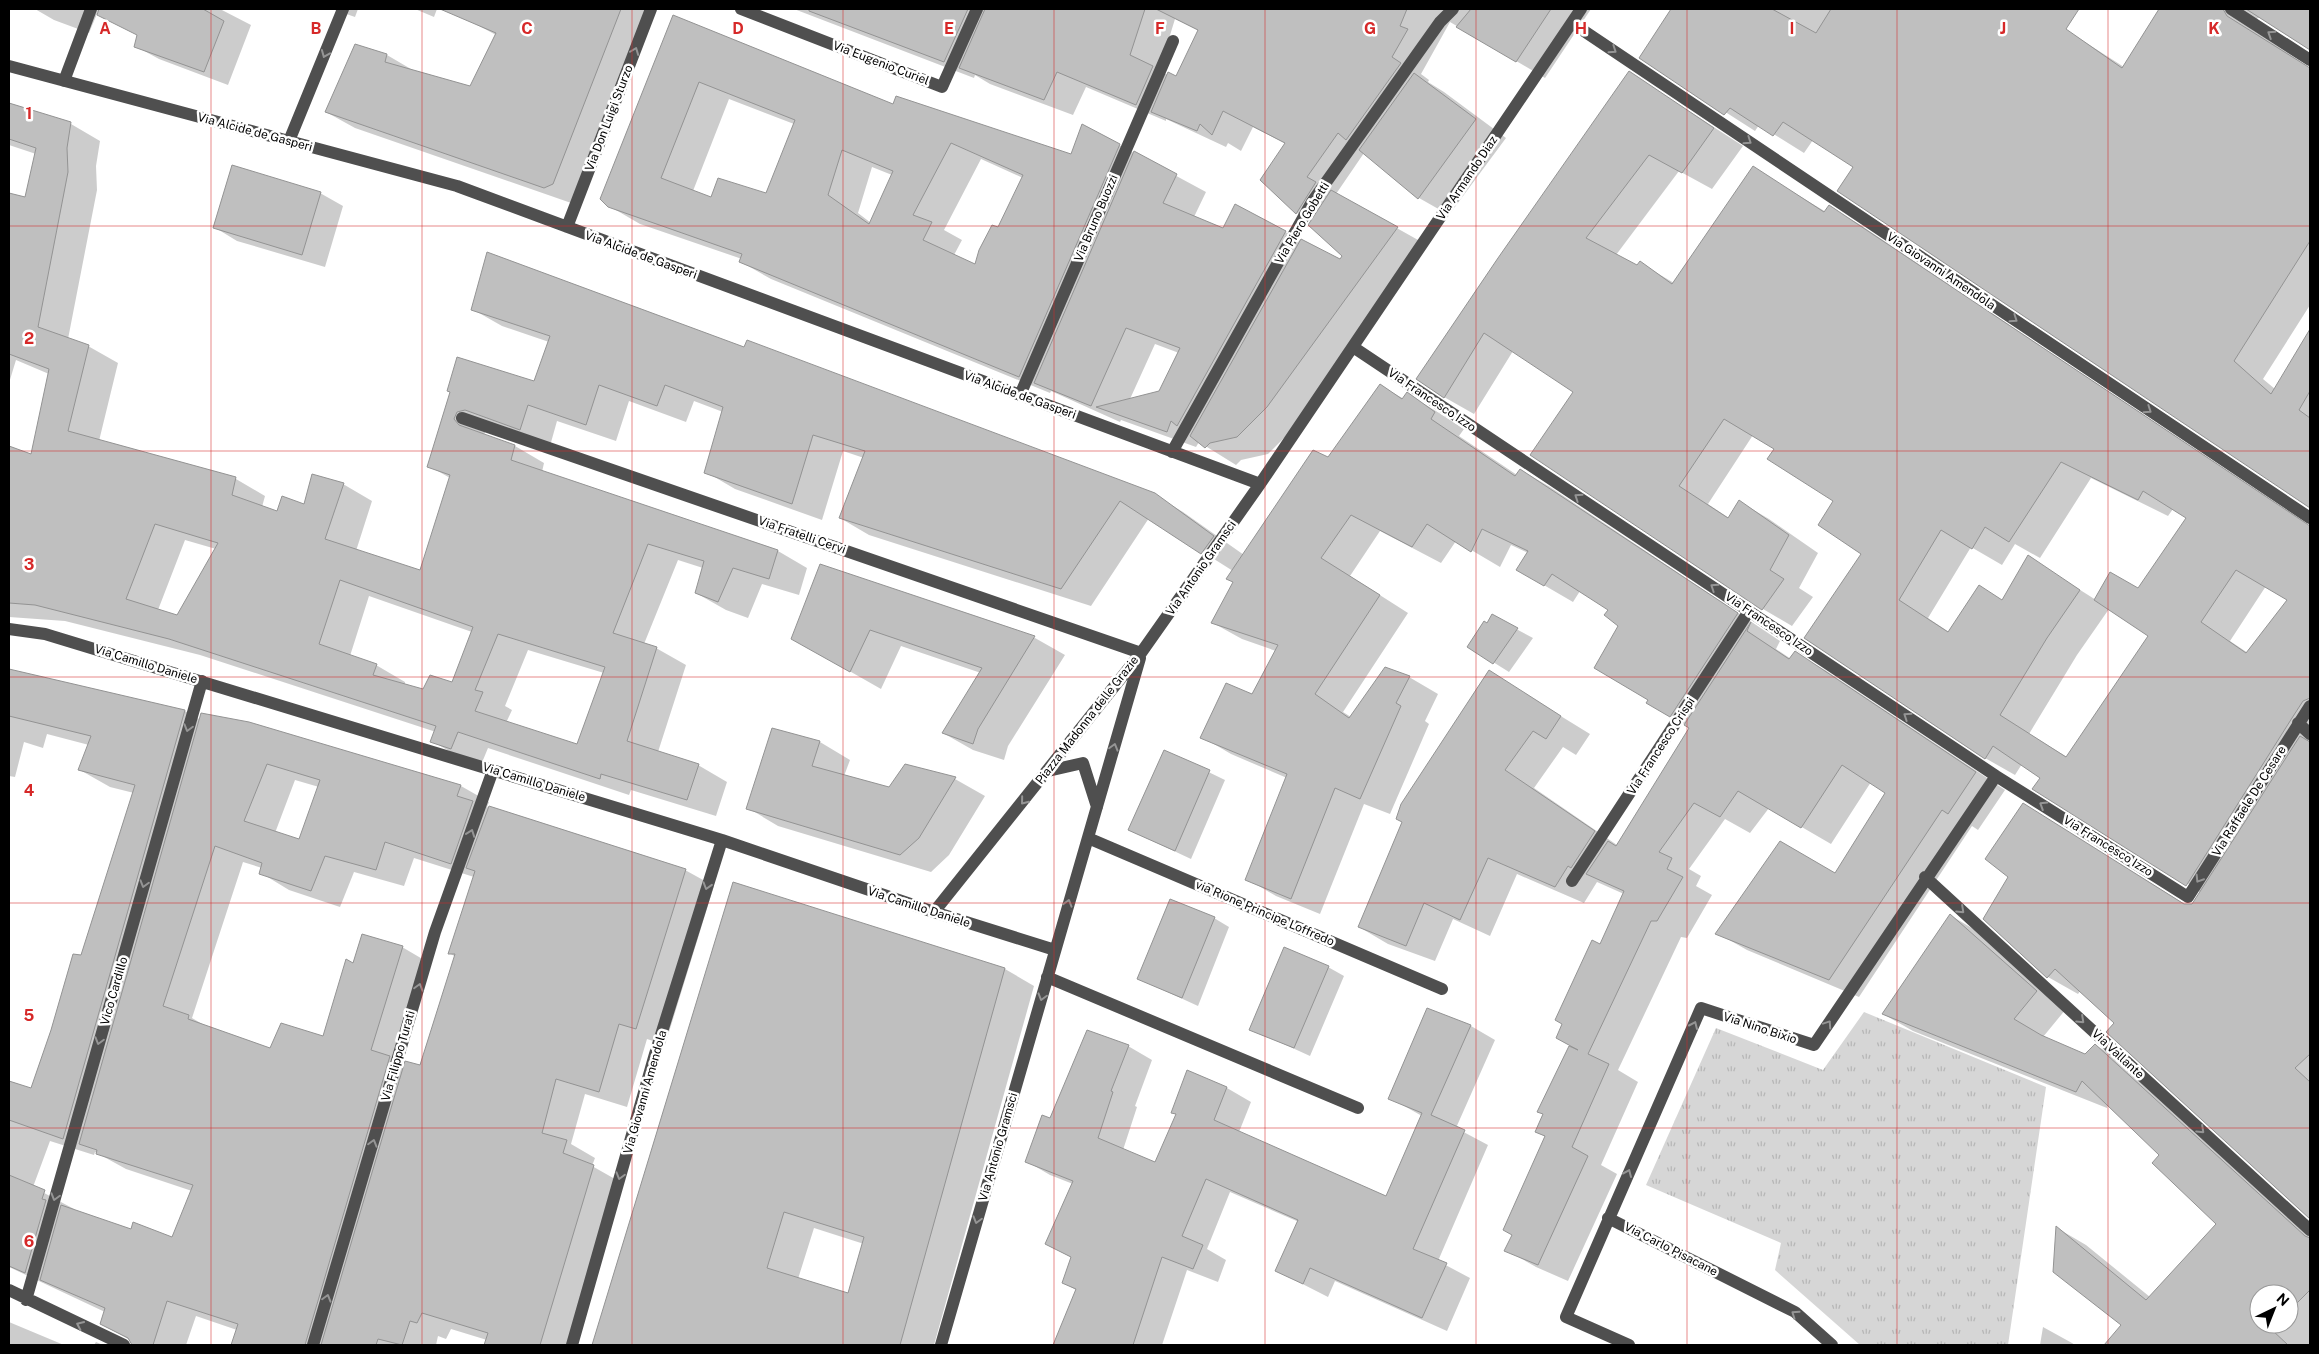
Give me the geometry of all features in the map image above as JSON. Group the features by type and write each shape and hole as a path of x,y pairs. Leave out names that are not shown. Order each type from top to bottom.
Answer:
{"street":[{"path":"64,81 91,9"},
{"path":"289,141 344,9"},
{"name":"Via Don Luigi Sturzo","path":"567,227 651,9"},
{"name":"Via Eugenio Curiel","path":"741,9 942,87 977,9"},
{"name":"Via Piero Gobetti","path":"1172,452 1312,202 1440,22 1453,9"},
{"name":"Via Armando Diaz","path":"1260,484 1581,9"},
{"path":"2231,9 2310,60"},
{"name":"Via Giovanni Amendola","path":"1572,23 2310,518"},
{"name":"Via Bruno Buozzi","path":"1020,395 1172,41"},
{"name":"Via Alcide de Gasperi","path":"9,66 457,186 1260,484"},
{"name":"Via Francesco Izzo","path":"1353,347 1996,776 2188,897"},
{"name":"Via Fratelli Cervi","path":"462,418 1141,653"},
{"name":"Via Antonio Gramsci","path":"1141,653 1260,484"},
{"name":"Via Francesco Crispi","path":"1572,881 1749,611"},
{"name":"Via Camillo Daniele","path":"9,629 45,634 722,840 934,912 1054,950"},
{"name":"Piazza Madonna delle Grazie","path":"934,912 1141,653"},
{"name":"Piazza Madonna delle Grazie","path":"1054,950 1141,653"},
{"name":"Vico Cardillo","path":"26,1300 202,681"},
{"name":"Via Raffaele De Cesare","path":"2188,897 2310,706"},
{"path":"2298,723 2310,734"},
{"name":"Piazza Madonna delle Grazie","path":"1048,770 1083,763 1097,807"},
{"name":"Via Filippo Turati","path":"313,1345 435,932 493,770"},
{"name":"Via Nino Bixio","path":"1608,1218 1701,1008 1814,1045 1996,776"},
{"name":"via Rione Principe Loffredo","path":"1088,838 1442,989"},
{"name":"Via Giovanni Amendola","path":"572,1345 655,1054 722,840"},
{"name":"Via Vallante","path":"1926,877 2310,1230"},
{"name":"Via Antonio Gramsci","path":"941,1345 1054,950"},
{"path":"1047,977 1358,1108"},
{"name":"Via Carlo Pisacane","path":"1629,1345 1566,1317 1608,1218 1795,1312 1830,1344"},
{"path":"9,1290 26,1300 124,1345"}],"green space":[{"path":"1864,1012 2046,1087 2008,1345 1860,1345 1775,1270 1781,1243 1646,1185 1716,1028 1823,1070"}],"building":[{"path":"99,9 203,9 224,21 204,72 134,47 137,35 97,15"},
{"path":"440,9 621,9 553,184 544,188 325,112 355,44 387,54 385,62 470,86 496,33"},
{"path":"809,9 968,9 944,62 809,11"},
{"path":"985,9 1145,9 1130,55 1153,66 1136,105 1057,72 1044,100 959,68"},
{"path":"1156,9 1407,9 1400,26 1408,29 1392,57 1401,63 1346,140 1338,133 1307,177 1316,182 1296,214 1260,180 1285,143 1223,111 1212,135 1200,124 1197,131 1151,112 1168,72 1176,76 1198,30"},
{"path":"1471,9 1551,9 1516,62 1456,27"},
{"path":"1671,9 1772,9 1816,33 1831,9 2079,9 2066,29 2122,68 2159,9 2223,9 2227,16 2310,68 2310,241 2234,361 2271,394 2310,329 2310,391 2299,410 2310,418 2310,508 1837,191 1853,167 1783,122 1773,136 1730,108 1724,115 1639,58"},
{"path":"2246,9 2310,9 2310,50"},
{"path":"673,15 893,104 896,96 1071,154 1082,124 1120,144 1019,377 739,262 742,254 608,207 600,199","holes":["699,82 795,120 766,193 718,178 711,197 661,178","951,143 1023,175 998,227 992,225 979,250 975,264 923,240 932,222 913,215","842,150 893,171 869,224 828,195"]},
{"path":"1629,71 1714,128 1682,173 1649,155 1586,238 1637,265 1640,261 1672,284 1753,166 1824,212 1829,205 2310,526 2310,698 2303,701 2186,886 2032,789 2040,778 1993,746 1985,759 1804,638 1861,554 1818,525 1833,501 1767,459 1774,449 1724,419 1679,486 1728,518 1739,500 1789,535 1770,570 1784,579 1762,610 1530,455 1573,392 1484,333 1444,398 1416,379","holes":["2061,462 2138,500 2143,491 2186,518 2138,588 2110,572 2094,600 2148,636 2066,757 2000,715 2047,638 2080,590 2028,555 2002,600 1979,585 1948,632 1899,600 1941,530 1972,549 1985,527 2009,542","2236,570 2287,600 2246,653 2201,622"]},
{"path":"1414,73 1476,119 1418,199 1359,150"},
{"path":"9,103 71,122 67,148 68,172 38,327 89,345 68,431 236,477 232,495 277,511 282,496 304,504 312,474 344,483 325,539 420,570 450,475 427,467 450,392 447,391 457,357 534,381 550,336 471,310 487,252 744,347 747,340 1155,493 1214,536 1201,554 1120,501 1061,589 839,518 865,451 813,435 792,504 704,473 723,407 665,385 657,406 599,385 586,425 528,405 520,430 465,410 457,412 454,419 459,425 515,445 511,460 778,550 769,579 733,568 718,602 695,593 704,561 648,544 613,633 657,647 627,741 699,764 687,800 601,774 600,779 458,732 451,749 430,742 436,726 169,639 35,605 9,603 9,446 31,454 49,369 9,354 9,193 25,197 36,148 9,139","holes":["155,524 218,543 177,615 126,599","340,580 473,627 452,682 430,675 423,689 373,675 377,664 319,644","498,634 605,667 577,744 475,711 483,692 475,690"]},
{"path":"1134,151 1177,174 1163,203 1223,228 1235,204 1286,231 1177,426 1171,421 1167,432 1096,407 1159,391 1180,348 1126,328 1091,406 1034,383"},
{"path":"232,165 321,192 302,255 213,228"},
{"path":"1331,190 1398,227 1267,407 1237,437 1210,443 1205,448 1190,436 1301,239 1340,259 1342,256 1308,225"},
{"path":"1380,384 1402,399 1407,392 1435,412 1431,419 1515,476 1520,469 1738,613 1670,717 1646,703 1648,700 1594,668 1618,626 1604,615 1608,610 1552,574 1544,586 1516,570 1528,551 1482,529 1471,552 1427,524 1412,547 1351,515 1321,558 1380,595 1315,694 1349,718 1385,667 1410,676 1396,703 1401,706 1360,799 1335,788 1291,899 1245,880 1287,774 1200,738 1226,683 1252,694 1278,645 1211,623 1233,582 1226,579 1313,450 1328,457"},
{"path":"820,564 1035,636 978,729 973,744 942,733 982,668 870,630 850,672 791,639"},
{"path":"1492,614 1518,628 1493,664 1467,647 1484,621 1487,623"},
{"path":"1751,622 1747,631 1789,659 1795,651 1976,772 1948,814 1942,810 1829,980 1715,934 1780,841 1835,873 1885,793 1842,765 1801,828 1738,791 1720,817 1694,803 1659,852 1672,858 1667,869 1683,877 1657,921 1651,921 1588,1054 1609,1064 1572,1147 1588,1156 1538,1265 1504,1251 1512,1235 1503,1230 1545,1136 1535,1132 1543,1114 1537,1112 1569,1046 1578,1050 1556,1038 1562,1024 1555,1020 1592,940 1600,944 1624,891 1586,874 1608,841 1616,846 1689,728 1684,725"},
{"path":"9,669 185,710 63,1139 9,1120 9,1081 31,1088 51,1030 73,954 81,955 135,785 78,770 91,736 9,716"},
{"path":"1489,670 1561,716 1546,739 1533,731 1505,770 1595,831 1571,868 1568,866 1555,887 1488,858 1460,920 1424,903 1406,946 1358,927 1402,822 1396,819 1401,804"},
{"path":"201,713 249,722 461,785 457,796 473,801 451,864 385,842 376,870 325,856 311,891 259,874 262,863 215,846 163,1006 189,1015 188,1019 270,1048 281,1023 323,1036 346,959 353,963 362,934 403,946 371,1050 390,1056 305,1345 231,1345 238,1324 167,1301 153,1345 132,1345 128,1338 100,1324 105,1308 40,1280 61,1205 131,1229 133,1222 172,1237 193,1185 96,1154 97,1150 79,1144","holes":["267,764 320,780 299,839 244,821"]},
{"path":"772,728 820,741 812,766 889,787 905,764 956,777 919,838 900,855 746,809"},
{"path":"2300,736 2310,742 2310,1054 2295,1068 2310,1082 2310,1219 2106,1032 2114,1023 2055,969 2047,978 1983,919 2008,877 1985,859 2023,803 2184,904 2192,904"},
{"path":"1164,750 1210,770 1175,851 1128,830"},
{"path":"489,806 686,869 636,1029 619,1024 599,1092 556,1079 542,1133 567,1140 563,1153 594,1165 540,1345 484,1345 488,1333 422,1313 417,1323 410,1321 402,1345 378,1339 376,1345 321,1345 405,1061 420,1065 455,954 448,954 475,871 466,868"},
{"path":"733,882 1005,968 900,1345 592,1345","holes":["784,1212 864,1237 848,1293 767,1268"]},
{"path":"1170,899 1215,917 1182,998 1137,979"},
{"path":"1950,914 2037,991 2014,1019 2041,1035 2085,1054 2095,1044 2305,1236 2310,1238 2310,1290 2299,1301 2299,1284 2249,1284 2249,1334 2276,1334 2288,1345 2104,1345 2121,1325 2053,1272 2056,1226 2146,1300 2216,1224 2152,1163 2159,1155 2082,1081 2076,1092 1882,1014"},
{"path":"1284,947 1329,966 1294,1048 1249,1030"},
{"path":"1427,1008 1471,1025 1431,1115 1465,1130 1413,1249 1447,1263 1422,1318 1310,1268 1303,1284 1275,1271 1298,1220 1206,1179 1182,1236 1203,1245 1193,1269 1162,1257 1133,1345 1053,1345 1076,1289 1062,1283 1071,1257 1045,1244 1073,1181 1025,1162 1042,1115 1050,1118 1087,1030 1129,1045 1111,1091 1113,1092 1098,1138 1155,1162 1176,1114 1171,1113 1187,1070 1227,1087 1214,1120 1386,1196 1422,1113 1388,1099"},
{"path":"9,1175 45,1190 42,1199 46,1200 25,1273 9,1266"}]}
